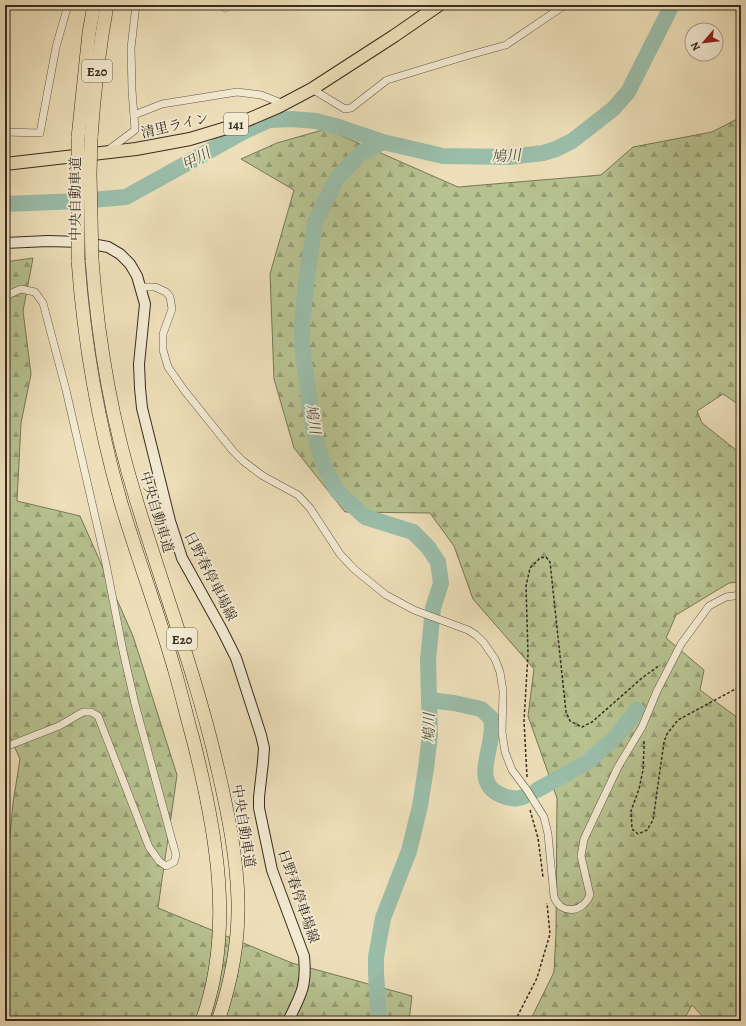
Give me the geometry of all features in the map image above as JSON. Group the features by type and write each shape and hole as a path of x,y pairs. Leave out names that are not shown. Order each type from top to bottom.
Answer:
{"highway":[{"name":"中央自動車道","path":"94,5 87,48 78,260 86,339 106,448 176,675 205,789 214,841 218,871 219,927 217,955 212,985 202,1021"},
{"name":"中央自動車道","path":"107,5 101,36 94,95 84,138 90,182 92,260 100,336 120,444 135,498 191,666 213,748 232,836 237,887 237,930 233,965 226,999 218,1021"},
{"name":"清里ライン","path":"5,164 136,149 190,139 233,126 284,104 312,89 439,5"}],"main road":[{"name":"日野春停車場線","path":"5,243 48,241 81,242 108,247 120,254 130,264 138,276 144,304 139,364 140,395 170,521 182,558 236,658 264,748 258,797 259,808 272,870 301,944 305,963 305,984 288,1021"}],"street":[{"path":"5,132 40,133 56,47 68,5"},
{"path":"105,152 135,130 131,48 136,5"},
{"path":"312,89 345,108 351,108 387,80 506,45 565,5"},
{"path":"134,115 162,104 237,92 261,95 284,104"},
{"path":"141,287 155,287 166,292 170,297 172,310 164,334 163,350 168,367 184,390 233,451 243,461 263,476 298,495 310,508 340,554 354,569 386,595 414,610 438,620 455,624 476,635 484,643 495,659 500,672 503,691 502,732 505,752 512,770 544,817 548,834 554,897 556,903 566,909 572,910 579,908 584,905 590,895 581,856 584,839 597,814 618,766 642,727 657,691 681,644 709,606 726,597 741,595"},
{"path":"5,296 21,289 35,292 43,303 68,397 134,696 176,855 174,862 166,866 159,861 149,847 98,716 91,712 83,712 59,726 5,746"}],"path":[{"path":"527,790 524,721 528,654 526,586 530,568 540,558 546,557 550,562 566,712 570,721 582,727 592,722 642,678 675,655"},
{"path":"642,727 644,748 642,770 630,812 632,829 638,834 647,830 653,820 664,742 668,734 678,720 741,686"},
{"path":"530,810 538,838 544,880"},
{"path":"515,1021 537,978 550,934 547,900"}],"green space":[{"path":"741,117 741,406 723,394 697,411 702,423 741,454 741,582 729,583 676,615 666,638 704,670 700,690 741,719 741,1021 707,1021 692,1005 683,1021 530,1021 554,972 556,933 557,798 528,716 534,669 473,599 454,546 430,513 345,512 294,448 274,379 270,274 294,190 241,159 277,143 326,129 458,187 601,175 633,147 712,132"},
{"path":"33,258 23,311 31,374 21,423 17,501 80,516 133,636 177,775 158,908 292,963 412,996 409,1021 5,1021 5,889 13,803 20,759 5,726 5,262"}],"waterway":[{"name":"甲川","path":"5,204 79,201 126,197 243,132 269,120 292,119 316,121 383,142 443,156 509,157 543,153 556,149 572,141 613,109 628,92 672,5"},
{"name":"鳩川","path":"379,1021 376,957 383,918 409,851 420,806 430,735 428,660 433,608 441,583 438,562 428,547 413,532 365,517 337,491 327,472 317,445 312,421 302,345 302,325 315,221 337,178 361,153 383,142"},
{"path":"429,700 454,703 481,709 491,718 492,727 485,775 487,783 492,790 506,797 523,797"},
{"path":"537,790 586,763 616,737 637,710"}]}
